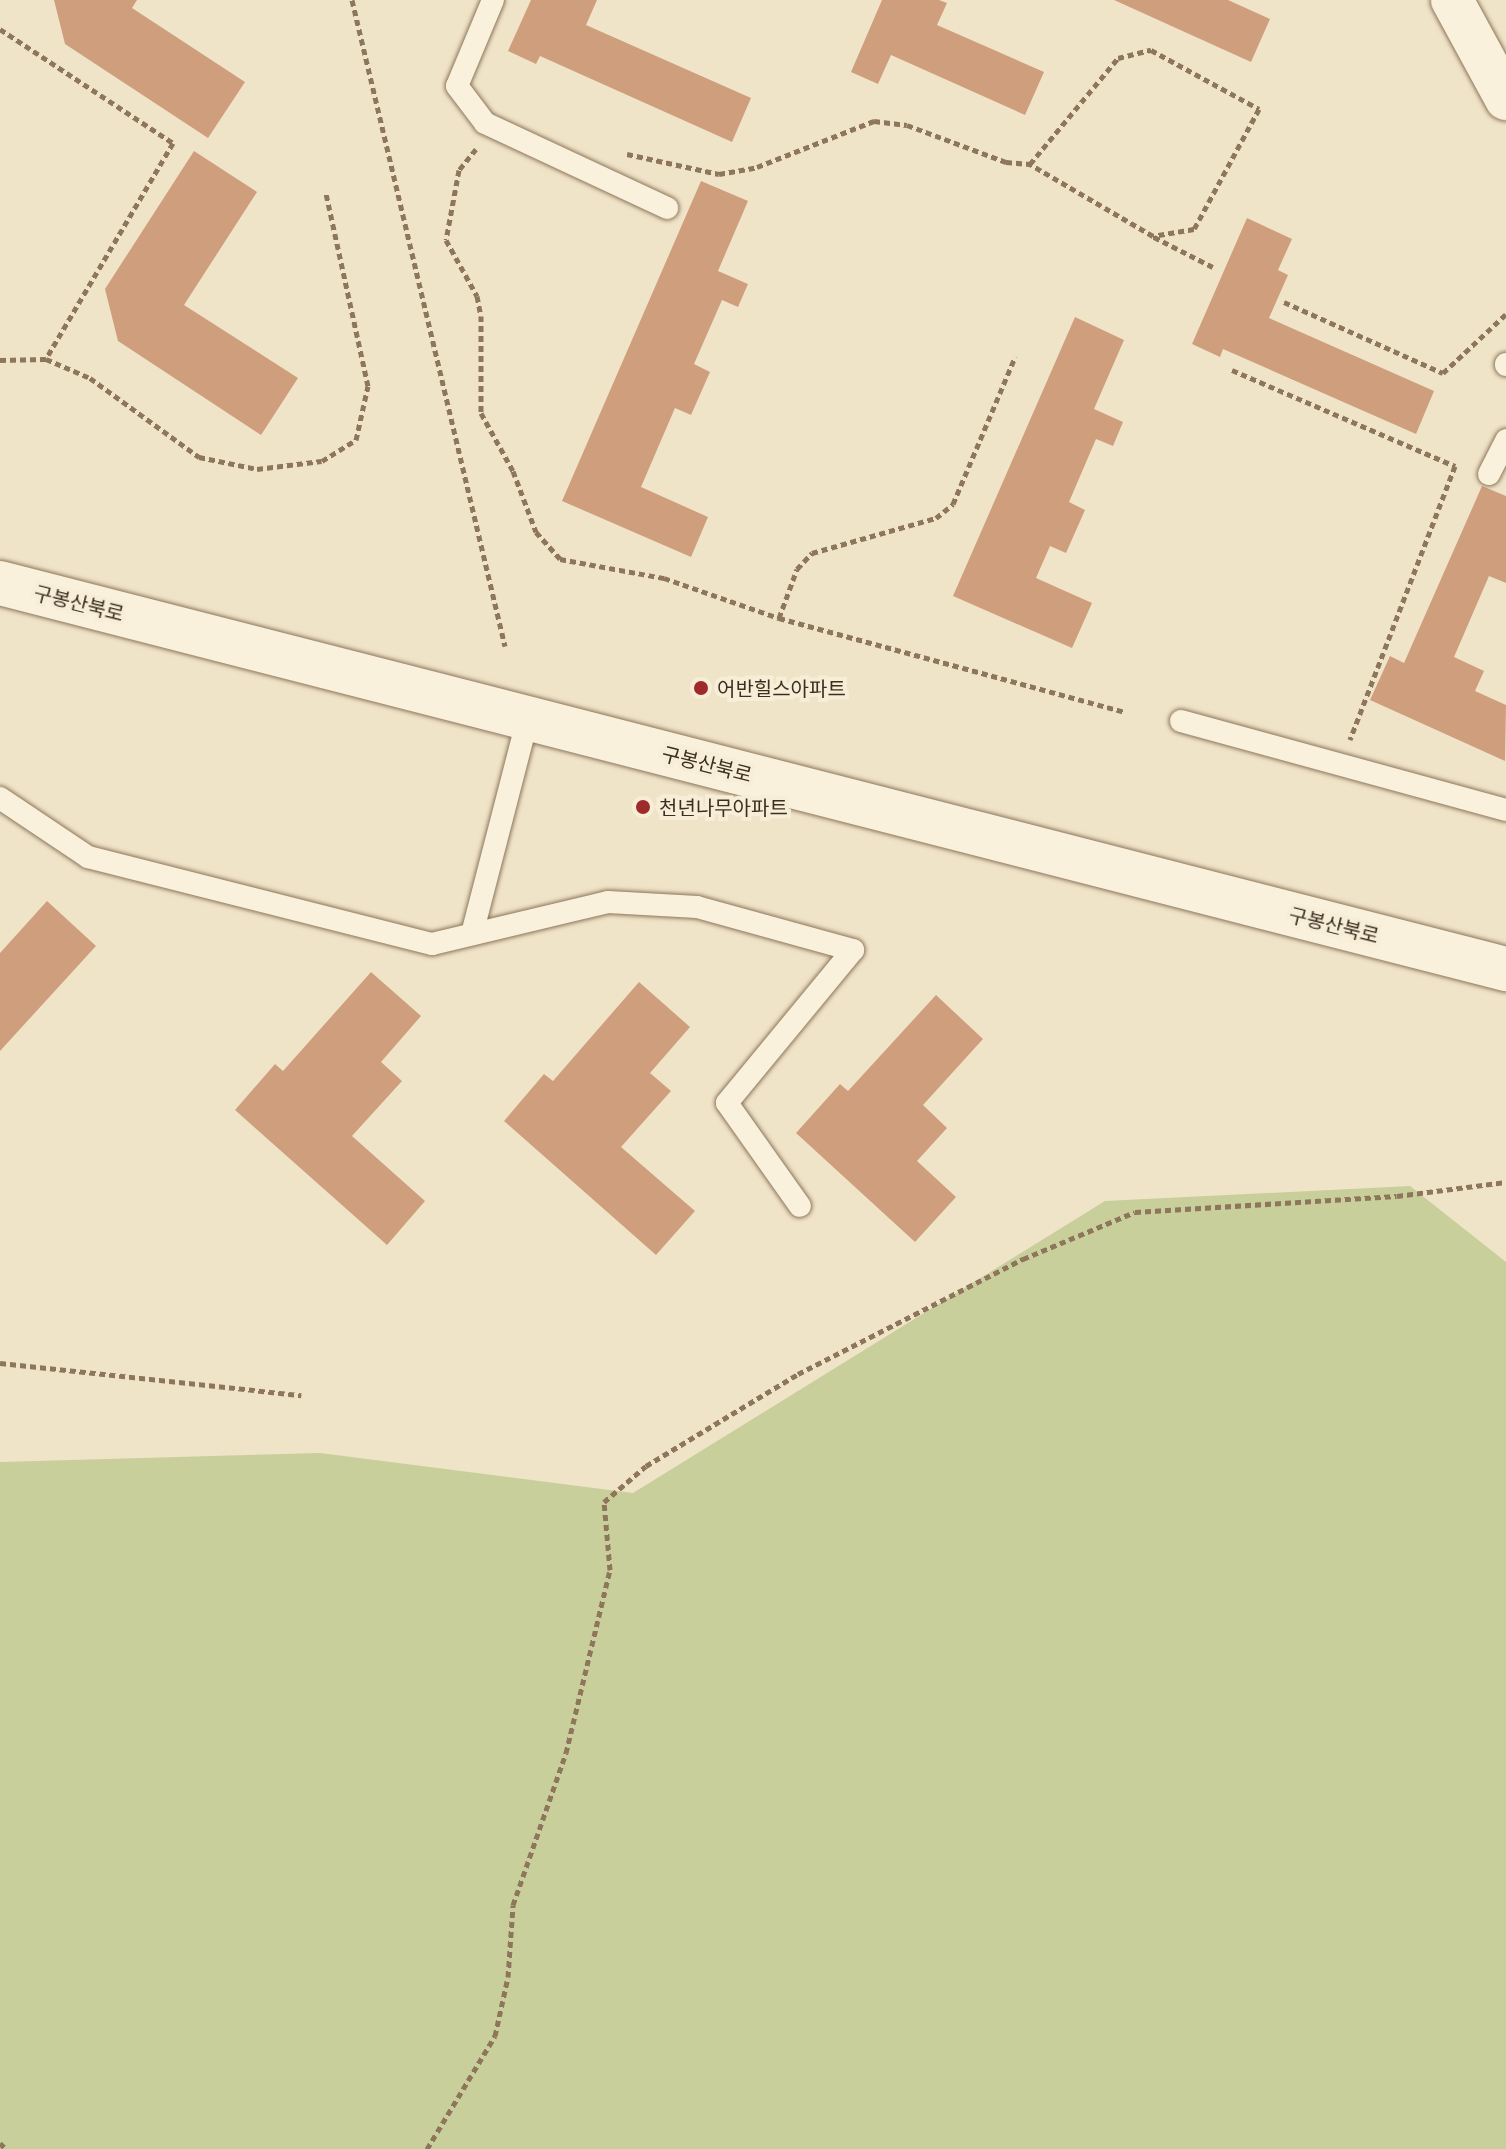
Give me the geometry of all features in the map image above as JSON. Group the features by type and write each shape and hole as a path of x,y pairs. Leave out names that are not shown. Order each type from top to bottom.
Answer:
{"main road":[{"name":"구봉산북로","path":"0,583 1506,969"}],"street":[{"path":"1452,0 1506,99"}],"lane":[{"path":"493,0 457,86 485,123 667,208"},
{"path":"1489,474 1506,440"},
{"path":"472,934 528,718"},
{"path":"1181,721 1506,810"},
{"path":"4,809 88,857 432,944 608,902 697,907 853,950 727,1103 800,1206"}],"path":[{"path":"352,0 505,646"},
{"path":"0,29 173,143 46,359"},
{"path":"1030,164 1118,58 1151,50 1259,109 1194,229 1153,236"},
{"path":"622,152 650,163 719,174 757,167 874,121 907,125 1006,162 1030,164 1153,236 1213,267"},
{"path":"481,141 459,170 446,240 477,296 481,316 481,413 513,471 536,532 560,559 664,578 779,618 1125,712"},
{"path":"0,360 46,359 90,378 199,457 257,469 322,461 356,440 368,386 326,194"},
{"path":"1284,302 1443,373 1506,314"},
{"path":"779,618 797,569 812,553 936,518 953,504 1015,357"},
{"path":"1232,370 1455,466 1347,748"},
{"path":"427,2149 495,2036 508,1977 513,1905 566,1753 610,1570 604,1502 646,1466 798,1374 1023,1259 1135,1212 1397,1196 1506,1182"},
{"path":"0,1363 301,1395"},
{"path":"0,2143 6,2149"}],"green space":[{"path":"1410,1186 1506,1262 1506,2149 0,2149 0,1462 320,1453 633,1493 1105,1201"}],"building":[{"path":"54,0 137,0 132,8 245,82 208,138 65,44"},
{"path":"531,0 597,0 586,25 751,98 732,142 540,56 536,64 508,51"},
{"path":"882,0 939,0 947,3 937,25 1044,72 1025,115 891,55 878,84 851,72"},
{"path":"1114,0 1228,0 1270,19 1251,62"},
{"path":"194,151 257,192 184,305 298,378 261,435 118,341 105,289"},
{"path":"701,181 748,201 718,271 748,284 738,307 722,300 694,364 710,372 691,415 675,408 641,487 708,517 691,557 562,501"},
{"path":"1247,218 1292,239 1278,270 1288,275 1269,318 1434,391 1416,434 1223,349 1220,357 1192,344"},
{"path":"1075,317 1124,340 1094,409 1123,422 1113,446 1096,439 1069,502 1085,510 1066,553 1050,546 1036,578 1092,603 1072,648 953,596"},
{"path":"1482,486 1506,496 1506,583 1489,576 1454,657 1484,671 1475,691 1506,705 1505,761 1370,700 1390,656 1404,663"},
{"path":"47,901 96,946 0,1051 0,953"},
{"path":"371,972 421,1016 381,1062 402,1081 352,1136 425,1201 387,1245 235,1110 275,1064 283,1071"},
{"path":"639,982 690,1027 650,1073 671,1091 621,1147 695,1211 656,1255 504,1121 544,1074 553,1081"},
{"path":"936,995 983,1039 923,1105 947,1128 917,1161 956,1197 915,1242 796,1133 840,1084 848,1091"}],"place":[{"name":"어반힐스아파트","path":"701,688"},
{"name":"천년나무아파트","path":"643,807"}]}
